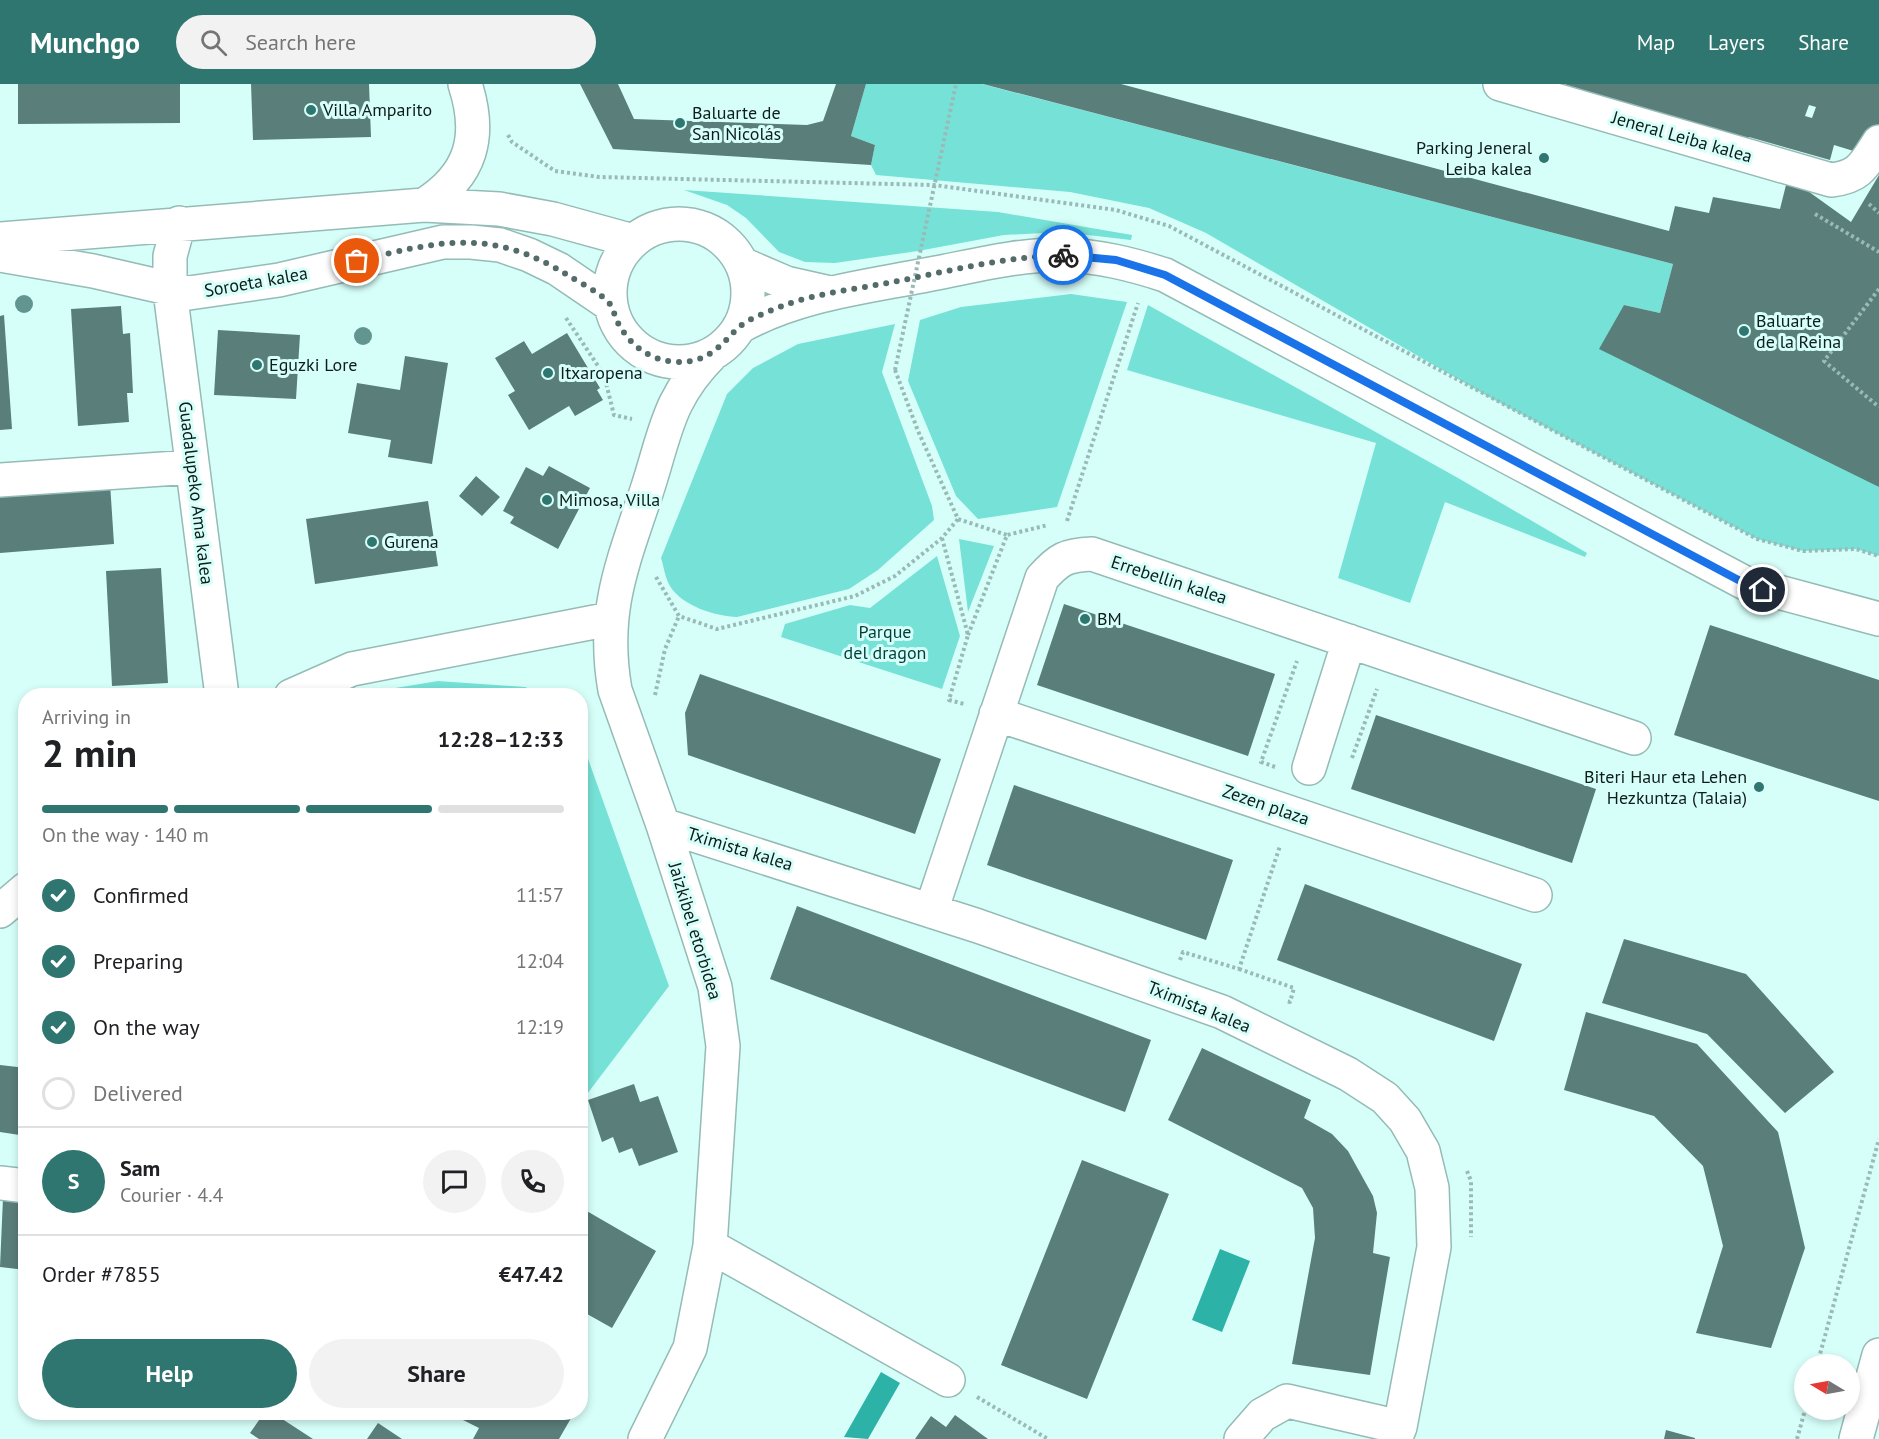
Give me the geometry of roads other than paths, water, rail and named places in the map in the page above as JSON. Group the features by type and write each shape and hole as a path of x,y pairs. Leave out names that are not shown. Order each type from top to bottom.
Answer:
{"street":[{"path":"424,205 441,195 466,163 472,145 472,106 465,84"},
{"name":"Jeneral Leiba kalea","path":"1510,85 1831,180 1847,178 1870,155"},
{"path":"0,239 424,205 499,209 553,219 633,241"},
{"path":"170,291 170,256 179,223"},
{"path":"668,225 693,225 706,229 727,243 742,264 748,296 739,327 728,342 713,353 696,360 678,362 658,358 640,350 621,330 611,305 610,287 614,270 633,241 650,231 668,225"},
{"name":"Soroeta kalea","path":"0,255 93,271 170,291 189,293 217,291 279,280 414,247 443,242 471,242 500,245 530,255 558,269 611,305"},
{"path":"739,327 784,306 834,293 1013,259 1062,255 1116,260 1165,275 1744,583 1879,619"},
{"path":"742,264 786,283 834,293"},
{"name":"Guadalupeko Ama kalea","path":"170,291 221,688"},
{"name":"Jaizkibel etorbidea","path":"640,350 656,387 664,427"},
{"name":"Jaizkibel etorbidea","path":"645,1439 690,1348 710,1246 723,1046 715,987 663,825 615,690 611,667 610,619 619,572 648,488 664,427 684,386 713,353"},
{"path":"0,480 192,467"},
{"name":"Errebellin kalea","path":"931,911 1042,578 1058,560 1092,554 1634,738"},
{"path":"309,688 352,669 610,619"},
{"path":"1294,768 1349,641"},
{"name":"Zezen plaza","path":"996,714 1535,895"},
{"name":"Tximista kalea","path":"663,825 931,911 1222,1012 1348,1074 1385,1098 1405,1120 1423,1150 1432,1188 1434,1247 1398,1433"},
{"path":"0,911 18,896"},
{"path":"0,1183 18,1185"},
{"path":"710,1246 948,1380"},
{"path":"1856,1439 1879,1355"},
{"path":"1241,1439 1262,1415 1287,1401 1398,1433"}],"place":[{"name":"Villa Amparito","path":"311,110"},
{"name":"Baluarte de San Nicolás","path":"680,123"},
{"name":"Parking Jeneral Leiba kalea","path":"1544,158"},
{"name":"Baluarte de la Reina","path":"1744,331"},
{"name":"Eguzki Lore","path":"257,365"},
{"name":"Itxaropena","path":"548,373"},
{"name":"Mimosa, Villa","path":"547,500"},
{"name":"Gurena","path":"372,542"},
{"name":"BM","path":"1085,619"},
{"name":"Biteri Haur eta Lehen Hezkuntza (Talaia)","path":"1759,787"}],"park label":[{"name":"Parque del dragon","path":"885,642"}]}
